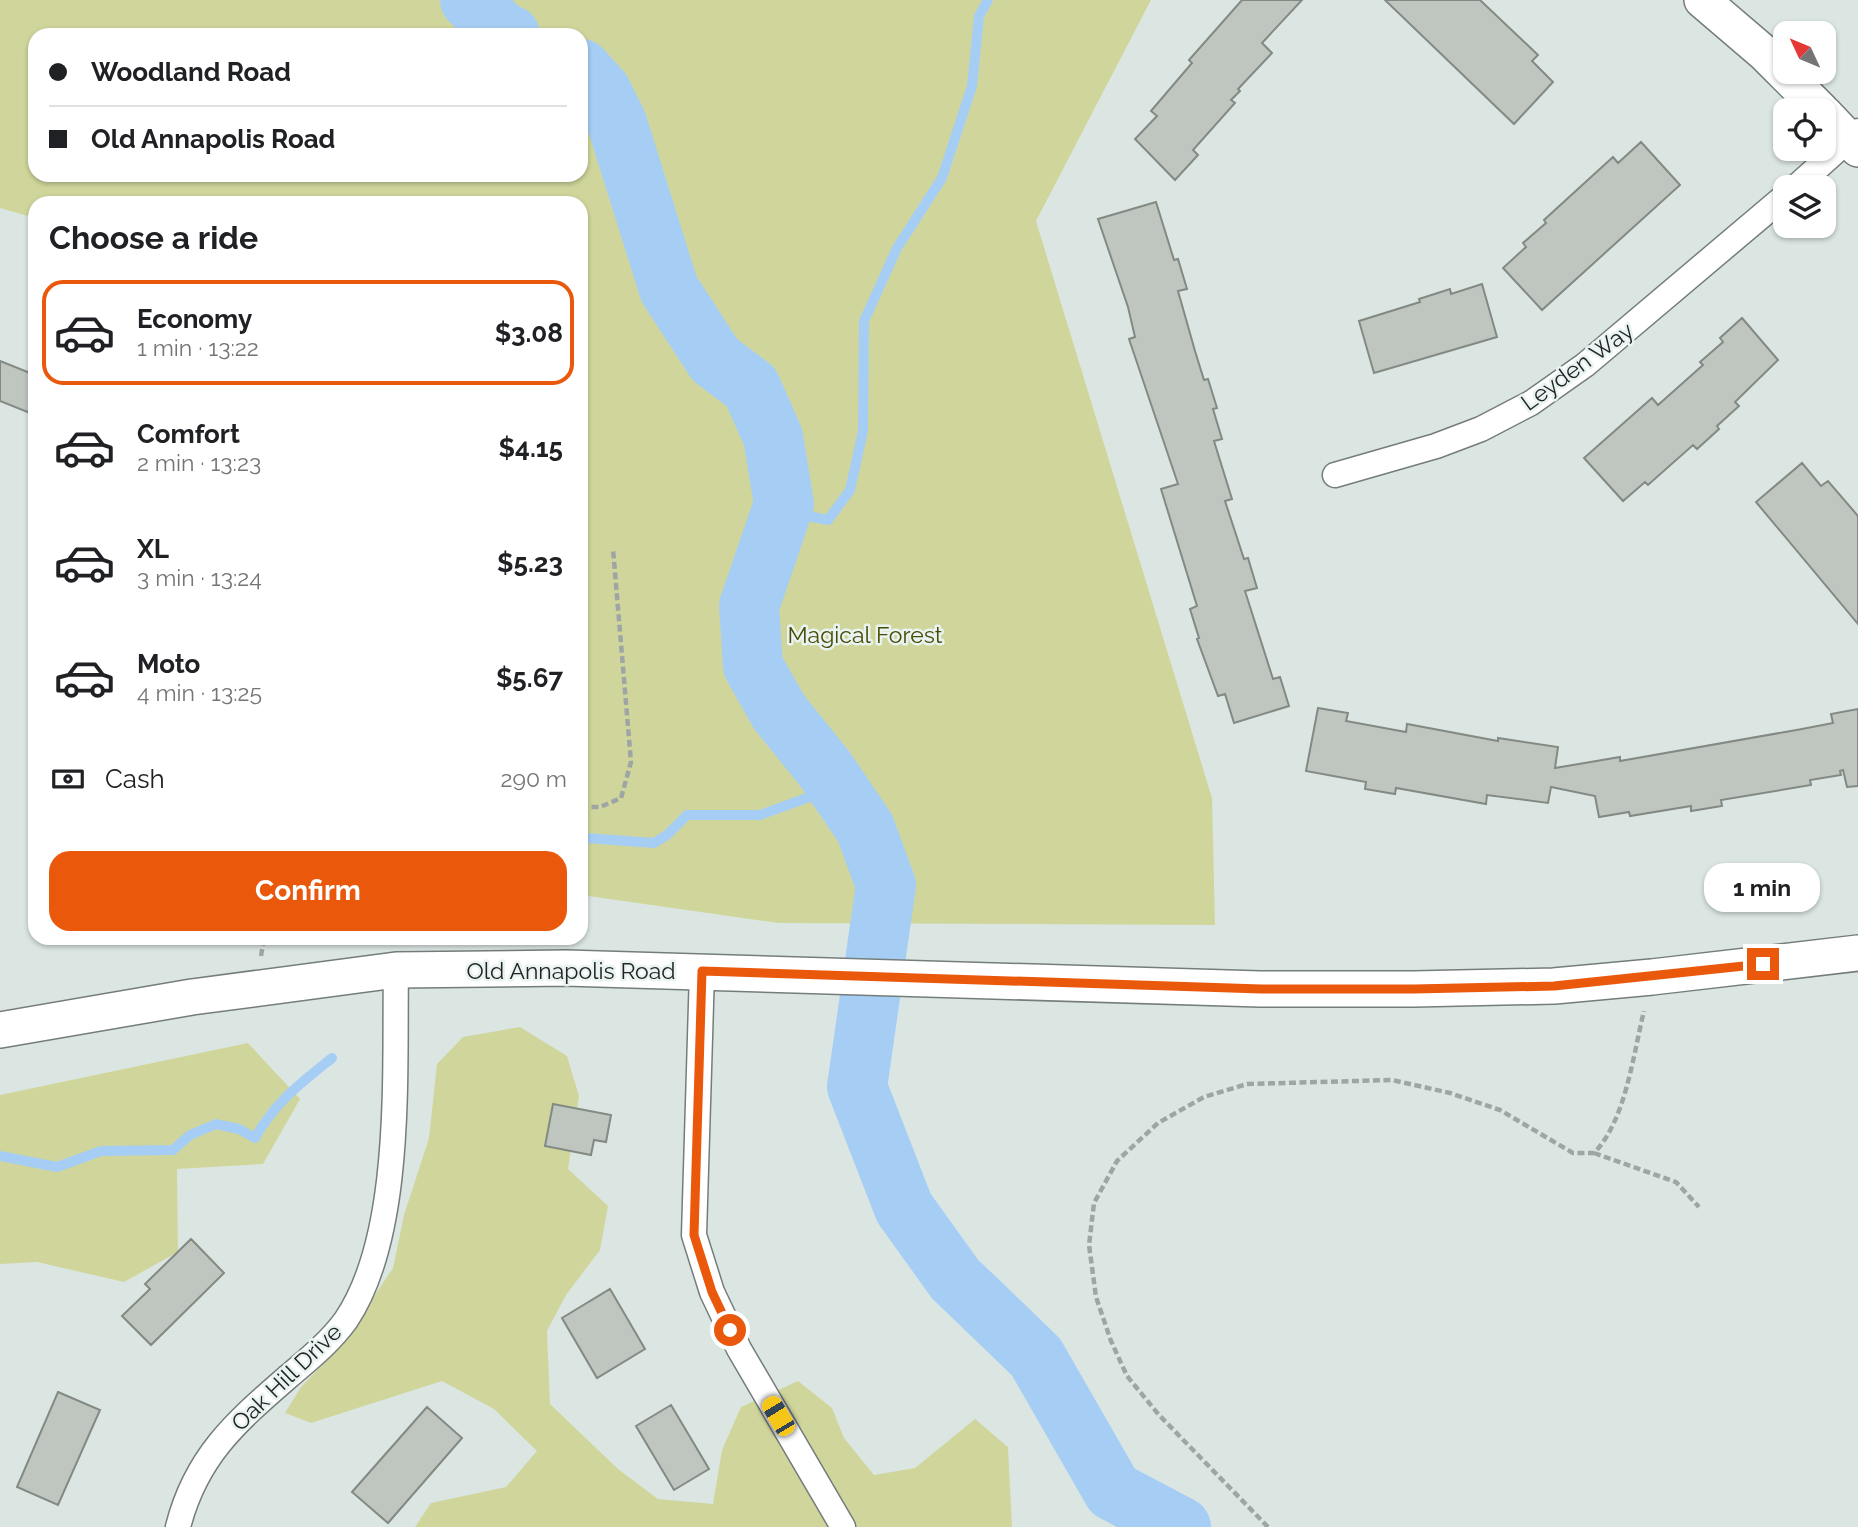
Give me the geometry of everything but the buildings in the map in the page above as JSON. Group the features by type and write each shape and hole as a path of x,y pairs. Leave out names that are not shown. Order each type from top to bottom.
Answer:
{"street":[{"path":"1702,0 1764,53 1809,98"},
{"path":"1811,175 1856,139 1836,123"},
{"name":"Leyden Way","path":"1335,475 1481,429 1531,403 1595,357 1773,206"},
{"name":"Old Annapolis Road","path":"0,1030 192,997 397,970 566,968 1261,989 1554,986 1858,953"},
{"name":"Oak Hill Drive","path":"178,1527 184,1504 206,1459 241,1417 314,1355 346,1320 369,1273 383,1219 393,1138 397,970"},
{"path":"702,971 694,1235 712,1292 738,1349 843,1527"}],"path":[{"path":"588,807 600,807 621,798 631,762 613,549"},
{"path":"1594,1153 1608,1139 1619,1111 1642,1018"},
{"path":"1268,1527 1159,1415 1127,1376 1096,1297 1089,1245 1094,1203 1117,1161 1158,1123 1204,1097 1247,1084 1392,1080 1450,1093 1500,1110 1573,1153 1594,1153 1676,1182 1699,1207"}],"green space":[{"name":"Magical Forest","path":"0,0 1151,0 1036,221 1212,798 1215,925 779,923 588,896 588,196 28,196 28,216 0,208"},
{"path":"520,1027 567,1056 579,1096 568,1169 608,1206 600,1250 566,1295 547,1331 550,1404 618,1469 658,1499 713,1504 722,1450 741,1407 798,1381 832,1408 844,1438 874,1475 915,1468 975,1419 1008,1447 1012,1527 415,1527 431,1503 506,1487 537,1451 494,1409 442,1381 311,1423 285,1413 301,1387 342,1344 393,1268 404,1215 429,1138 437,1064 463,1037"},
{"path":"248,1043 300,1099 263,1164 177,1169 178,1252 124,1282 37,1262 0,1264 0,1095"}],"waterway":[{"path":"470,0 498,28"},
{"path":"778,523 808,516 828,520 850,490 863,431 864,321 897,248 942,178 972,86 979,16 988,0"},
{"path":"588,77 601,91 617,123 669,289 715,360 751,387 773,437 784,504 749,606 753,666 779,712 825,769 865,828 886,885 857,1087 904,1208 955,1279 1036,1357 1113,1491 1181,1527"},
{"path":"588,838 654,843 667,835 687,815 760,815 837,787"},
{"path":"0,1156 57,1167 101,1151 173,1150 190,1135 216,1124 239,1129 255,1138 280,1103 332,1058"}],"route":[{"path":"730,1330 712,1292 694,1235 702,971 1261,989 1414,989 1554,986 1763,964"}]}
